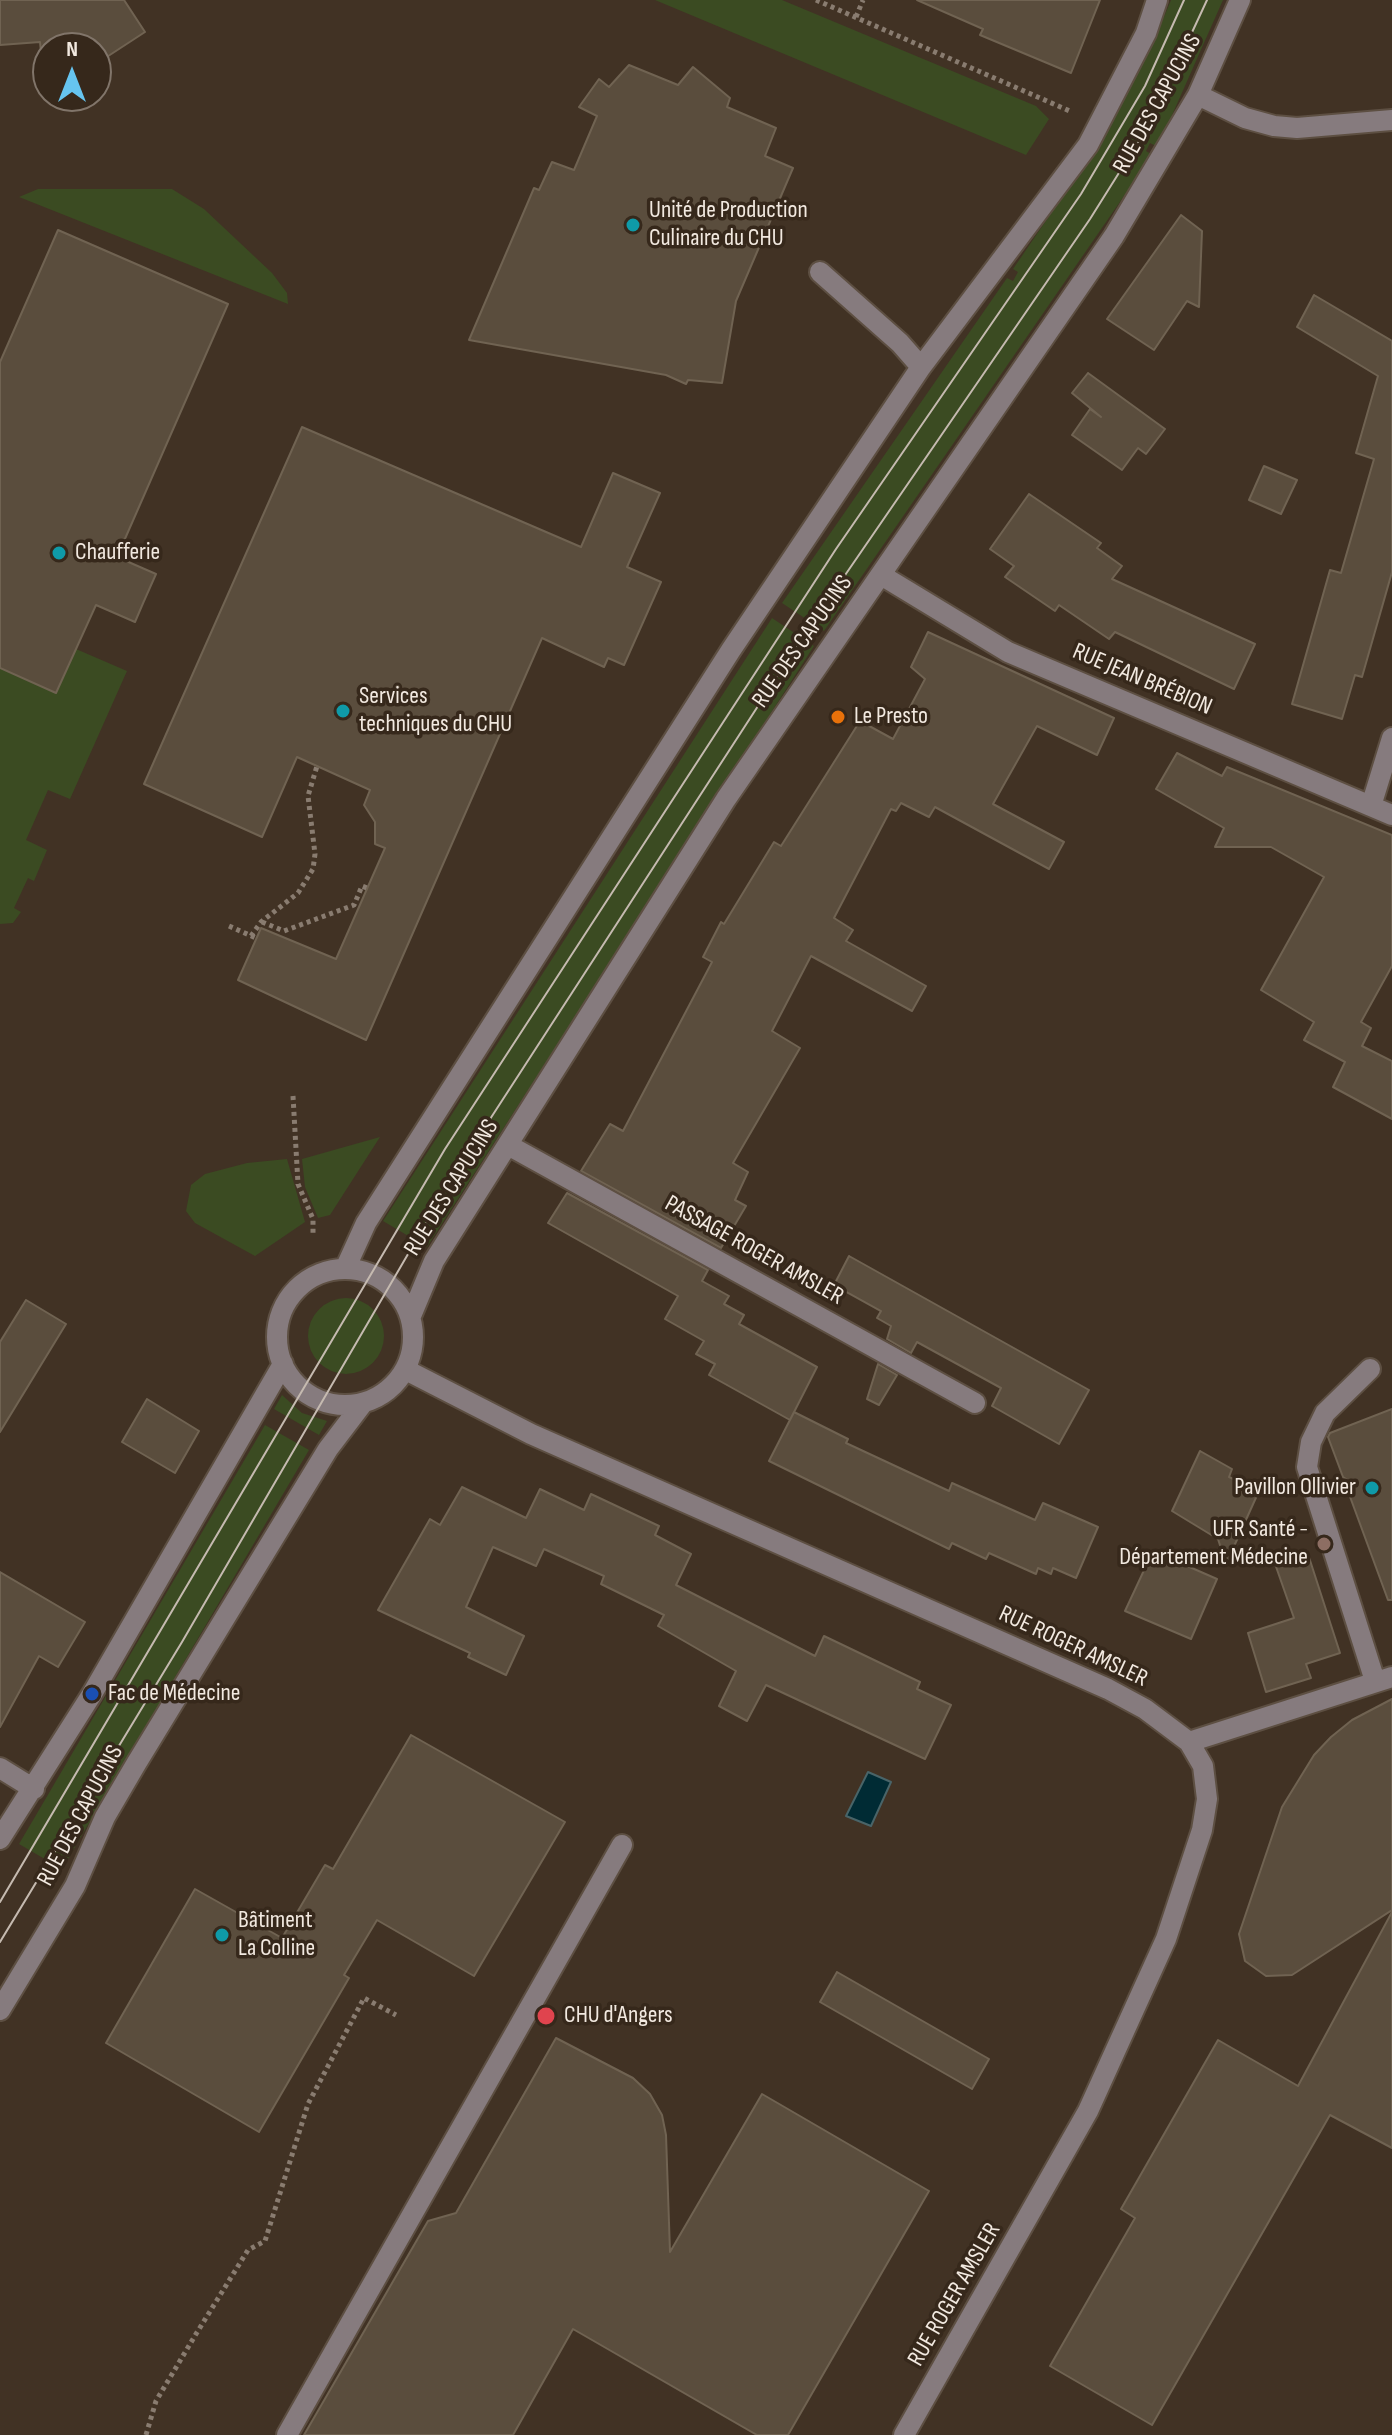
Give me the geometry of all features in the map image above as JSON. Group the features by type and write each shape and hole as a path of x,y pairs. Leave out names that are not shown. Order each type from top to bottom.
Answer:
{"street":[{"name":"RUE DES CAPUCINS","path":"345,1269 366,1223 722,663 921,367 1088,145 1146,33 1157,0"},
{"name":"RUE DES CAPUCINS","path":"0,2010 75,1886 105,1817 328,1449 363,1403 385,1393 406,1370 413,1347 411,1316 434,1261 726,799 1114,236 1198,95 1240,0"},
{"path":"1198,95 1245,118 1274,126 1297,128 1392,120"},
{"path":"820,272 900,343 921,367"},
{"name":"RUE JEAN BRÉBION","path":"881,575 1008,652 1392,815"},
{"path":"1371,806 1392,738"},
{"name":"PASSAGE ROGER AMSLER","path":"508,1145 975,1403"},
{"path":"363,1403 338,1405 315,1398 297,1385 283,1364 277,1333 288,1300 301,1285 317,1275 345,1269 382,1279 402,1298 411,1316"},
{"name":"RUE DES CAPUCINS","path":"0,1839 34,1789 283,1364"},
{"path":"1189,1742 1386,1677 1307,1467 1311,1442 1325,1413 1370,1369"},
{"name":"RUE ROGER AMSLER","path":"406,1370 531,1434 1108,1689 1145,1709 1189,1742 1203,1766 1207,1799 1190,1873 1166,1939 1088,2111 904,2435"},
{"path":"0,1768 34,1789"},
{"path":"287,2435 622,1845"}],"path":[{"path":"816,0 1063,108"},
{"path":"856,17 863,0"},
{"path":"229,926 254,937 261,922 298,893 313,869 315,854 308,796 317,766"},
{"path":"261,922 284,931 354,905 362,886 367,888"},
{"path":"293,1096 298,1184 313,1219 313,1235"},
{"path":"146,2435 156,2401 196,2334 248,2250 265,2241 308,2104 364,1998 396,2015"}],"green space":[{"path":"655,0 782,0 1036,106 1049,119 1026,155"},
{"path":"1171,0 1223,0 1156,146 1150,143 1146,151 1151,154 1135,180 824,631 782,603 1007,278 1013,281 1018,272 1013,269 1109,128 1153,43"},
{"path":"38,189 172,189 204,209 272,273 287,293 288,304 19,197"},
{"path":"772,618 814,646 427,1247 383,1221"},
{"path":"76,649 127,671 70,799 48,790 26,840 47,850 34,881 28,878 14,908 21,912 13,923 0,924 0,668 56,693"},
{"path":"380,1137 330,1215 318,1218 305,1187 302,1159"},
{"path":"287,1159 305,1222 255,1256 195,1223 186,1211 191,1185 205,1174 247,1163"},
{"path":"354,1298 367,1304 378,1315 384,1336 382,1351 367,1368 354,1374 338,1374 325,1368 310,1351 308,1328 314,1315 331,1300"},
{"path":"282,1395 302,1413 327,1421 319,1435 274,1409"},
{"path":"265,1425 309,1450 62,1869 19,1844"}],"water":[{"path":"868,1772 891,1782 871,1826 846,1816"}],"building":[{"path":"0,0 124,0 145,32 112,54 112,32 32,32 32,43 0,45"},
{"path":"917,0 1100,0 1071,73 980,35 983,29"},
{"name":"Unité de Production Culinaire du CHU","path":"629,65 678,85 693,67 730,98 727,107 776,128 765,156 793,168 736,301 722,383 688,380 686,384 666,375 469,340 534,188 539,190 552,162 574,170 597,116 579,107 599,79 609,87"},
{"path":"1181,215 1202,231 1199,307 1187,301 1154,350 1107,319"},
{"path":"58,230 228,304 117,557 156,574 135,622 96,605 56,693 0,668 0,362"},
{"path":"1314,295 1392,341 1392,572 1362,677 1355,675 1342,719 1292,704 1330,570 1341,573 1374,459 1356,453 1378,376 1297,327"},
{"path":"1088,373 1165,429 1146,454 1138,448 1122,470 1072,435 1090,409 1101,417 1072,393"},
{"name":"Services techniques du CHU","path":"302,427 581,547 613,473 660,493 627,567 661,582 624,665 608,658 604,667 542,638 366,1040 238,980 261,928 336,959 385,848 375,844 375,822 364,805 370,790 297,757 262,837 144,784"},
{"path":"1264,466 1297,480 1281,514 1249,500"},
{"path":"1029,494 1101,543 1097,548 1122,566 1112,579 1255,644 1234,689 1115,632 1109,639 1059,605 1055,611 1005,577 1014,566 990,549"},
{"path":"928,632 1114,718 1097,755 1037,726 993,804 1064,842 1049,869 935,807 929,817 901,803 896,811 891,809 834,918 853,930 846,941 926,986 912,1011 811,956 772,1031 800,1048 733,1163 748,1172 735,1200 746,1206 721,1248 581,1171 610,1124 623,1131 712,962 703,957 721,922 724,924 774,842 781,846 860,721 893,739 925,679 911,667"},
{"path":"1177,753 1222,776 1227,767 1392,835 1392,966 1361,1022 1371,1028 1362,1046 1392,1061 1392,1119 1333,1087 1345,1062 1304,1040 1314,1022 1261,990 1324,877 1271,847 1215,847 1224,828 1156,789"},
{"path":"567,1193 708,1270 702,1281 729,1296 724,1304 744,1315 739,1324 817,1367 790,1420 709,1375 715,1364 696,1354 704,1341 665,1319 678,1296 548,1223"},
{"path":"849,1256 1089,1390 1059,1444 992,1406 1001,1388 917,1342 911,1353 887,1339 891,1326 877,1318 881,1311 834,1285"},
{"path":"26,1300 66,1324 0,1432 0,1342"},
{"path":"878,1364 897,1375 879,1405 867,1399"},
{"path":"147,1399 199,1431 175,1473 122,1442"},
{"name":"Pavillon Ollivier","path":"1392,1409 1392,1600 1388,1600 1349,1494 1349,1481 1343,1477 1328,1437 1330,1433"},
{"path":"794,1412 848,1439 846,1443 949,1491 952,1483 1035,1520 1043,1503 1098,1527 1076,1578 1053,1568 1051,1574 1038,1568 1036,1574 989,1553 986,1559 952,1543 949,1549 769,1461"},
{"path":"1200,1451 1232,1469 1229,1477 1259,1491 1226,1564 1218,1539 1172,1511"},
{"path":"462,1487 526,1518 540,1489 584,1510 591,1494 659,1526 655,1535 691,1554 676,1585 815,1656 824,1636 920,1682 917,1689 951,1705 925,1759 766,1685 747,1721 719,1706 736,1671 658,1626 664,1615 601,1584 604,1576 544,1549 536,1566 493,1547 466,1607 524,1636 506,1675 468,1657 470,1653 378,1610 430,1519 440,1525"},
{"path":"1153,1551 1217,1579 1191,1639 1125,1611"},
{"path":"1307,1551 1340,1653 1306,1664 1311,1678 1266,1692 1248,1633 1294,1618 1274,1561"},
{"path":"0,1572 85,1622 58,1667 39,1656 0,1727"},
{"path":"1392,1699 1392,1910 1292,1975 1266,1976 1245,1961 1239,1934 1282,1807 1314,1755 1331,1737 1352,1720"},
{"name":"Bâtiment La Colline","path":"411,1735 565,1822 474,1976 377,1920 344,1975 349,1978 259,2132 106,2043 195,1889 282,1938 325,1865 333,1869"},
{"path":"1392,1912 1392,2148 1330,2115 1152,2425 1050,2366 1135,2218 1121,2209 1218,2040 1298,2086"},
{"path":"837,1972 989,2059 972,2089 820,2002"},
{"path":"556,2038 633,2078 650,2094 662,2115 666,2135 670,2252 762,2094 929,2191 788,2435 757,2435 573,2329 513,2435 304,2435 428,2221 456,2213"}],"tram line":[{"path":"0,1902 445,1149 836,549 1081,194 1145,86 1184,0"},
{"path":"0,1942 182,1642 457,1170 808,629 1090,219 1149,125 1207,0"}],"place":[{"name":"Unité de Production Culinaire du CHU","path":"633,225"},
{"name":"Chaufferie","path":"59,553"},
{"name":"Services techniques du CHU","path":"343,711"},
{"name":"Le Presto","path":"838,717"},
{"name":"Pavillon Ollivier","path":"1372,1488"},
{"name":"UFR Santé - Département Médecine","path":"1324,1544"},
{"name":"Fac de Médecine","path":"92,1694"},
{"name":"Bâtiment La Colline","path":"222,1935"},
{"name":"CHU d'Angers","path":"546,2016"}]}
